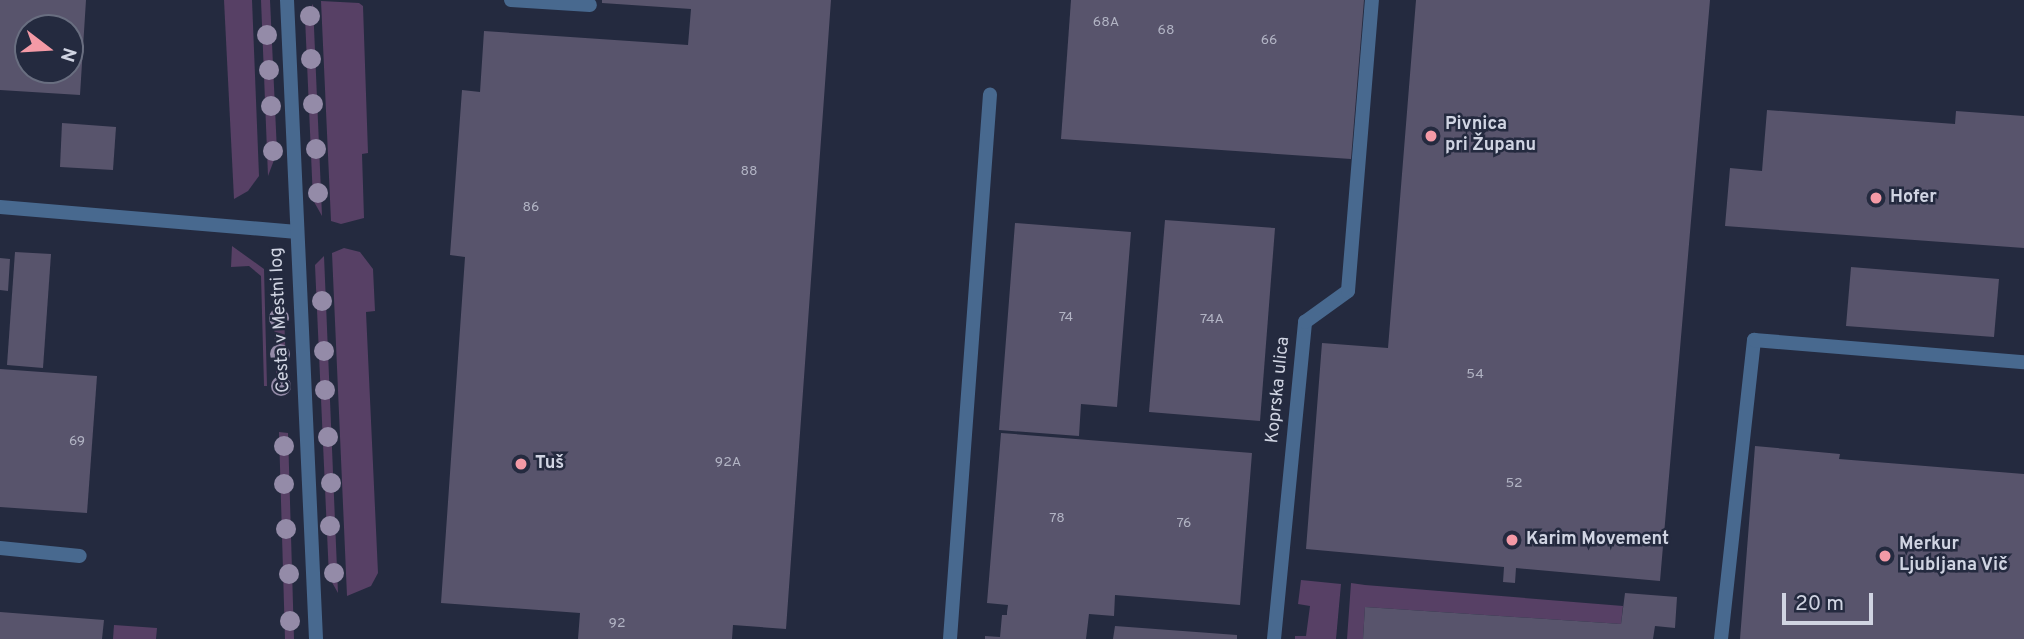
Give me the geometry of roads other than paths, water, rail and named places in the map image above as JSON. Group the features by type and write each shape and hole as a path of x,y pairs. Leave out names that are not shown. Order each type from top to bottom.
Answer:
{"street":[{"name":"Cesta v Mestni log","path":"287,0 316,639"},
{"path":"511,0 590,5"},
{"name":"Koprska ulica","path":"1274,639 1305,322 1348,291 1372,0"},
{"path":"950,639 990,94"},
{"path":"0,207 297,232"},
{"path":"1721,639 1754,340 2024,362"},
{"path":"0,548 80,556"}],"place":[{"name":"Pivnica pri Županu","path":"1431,136"},
{"name":"Hofer","path":"1876,198"},
{"name":"Tuš","path":"521,464"},
{"name":"Karim Movement","path":"1512,540"},
{"name":"Merkur Ljubljana Vič","path":"1885,556"}]}
